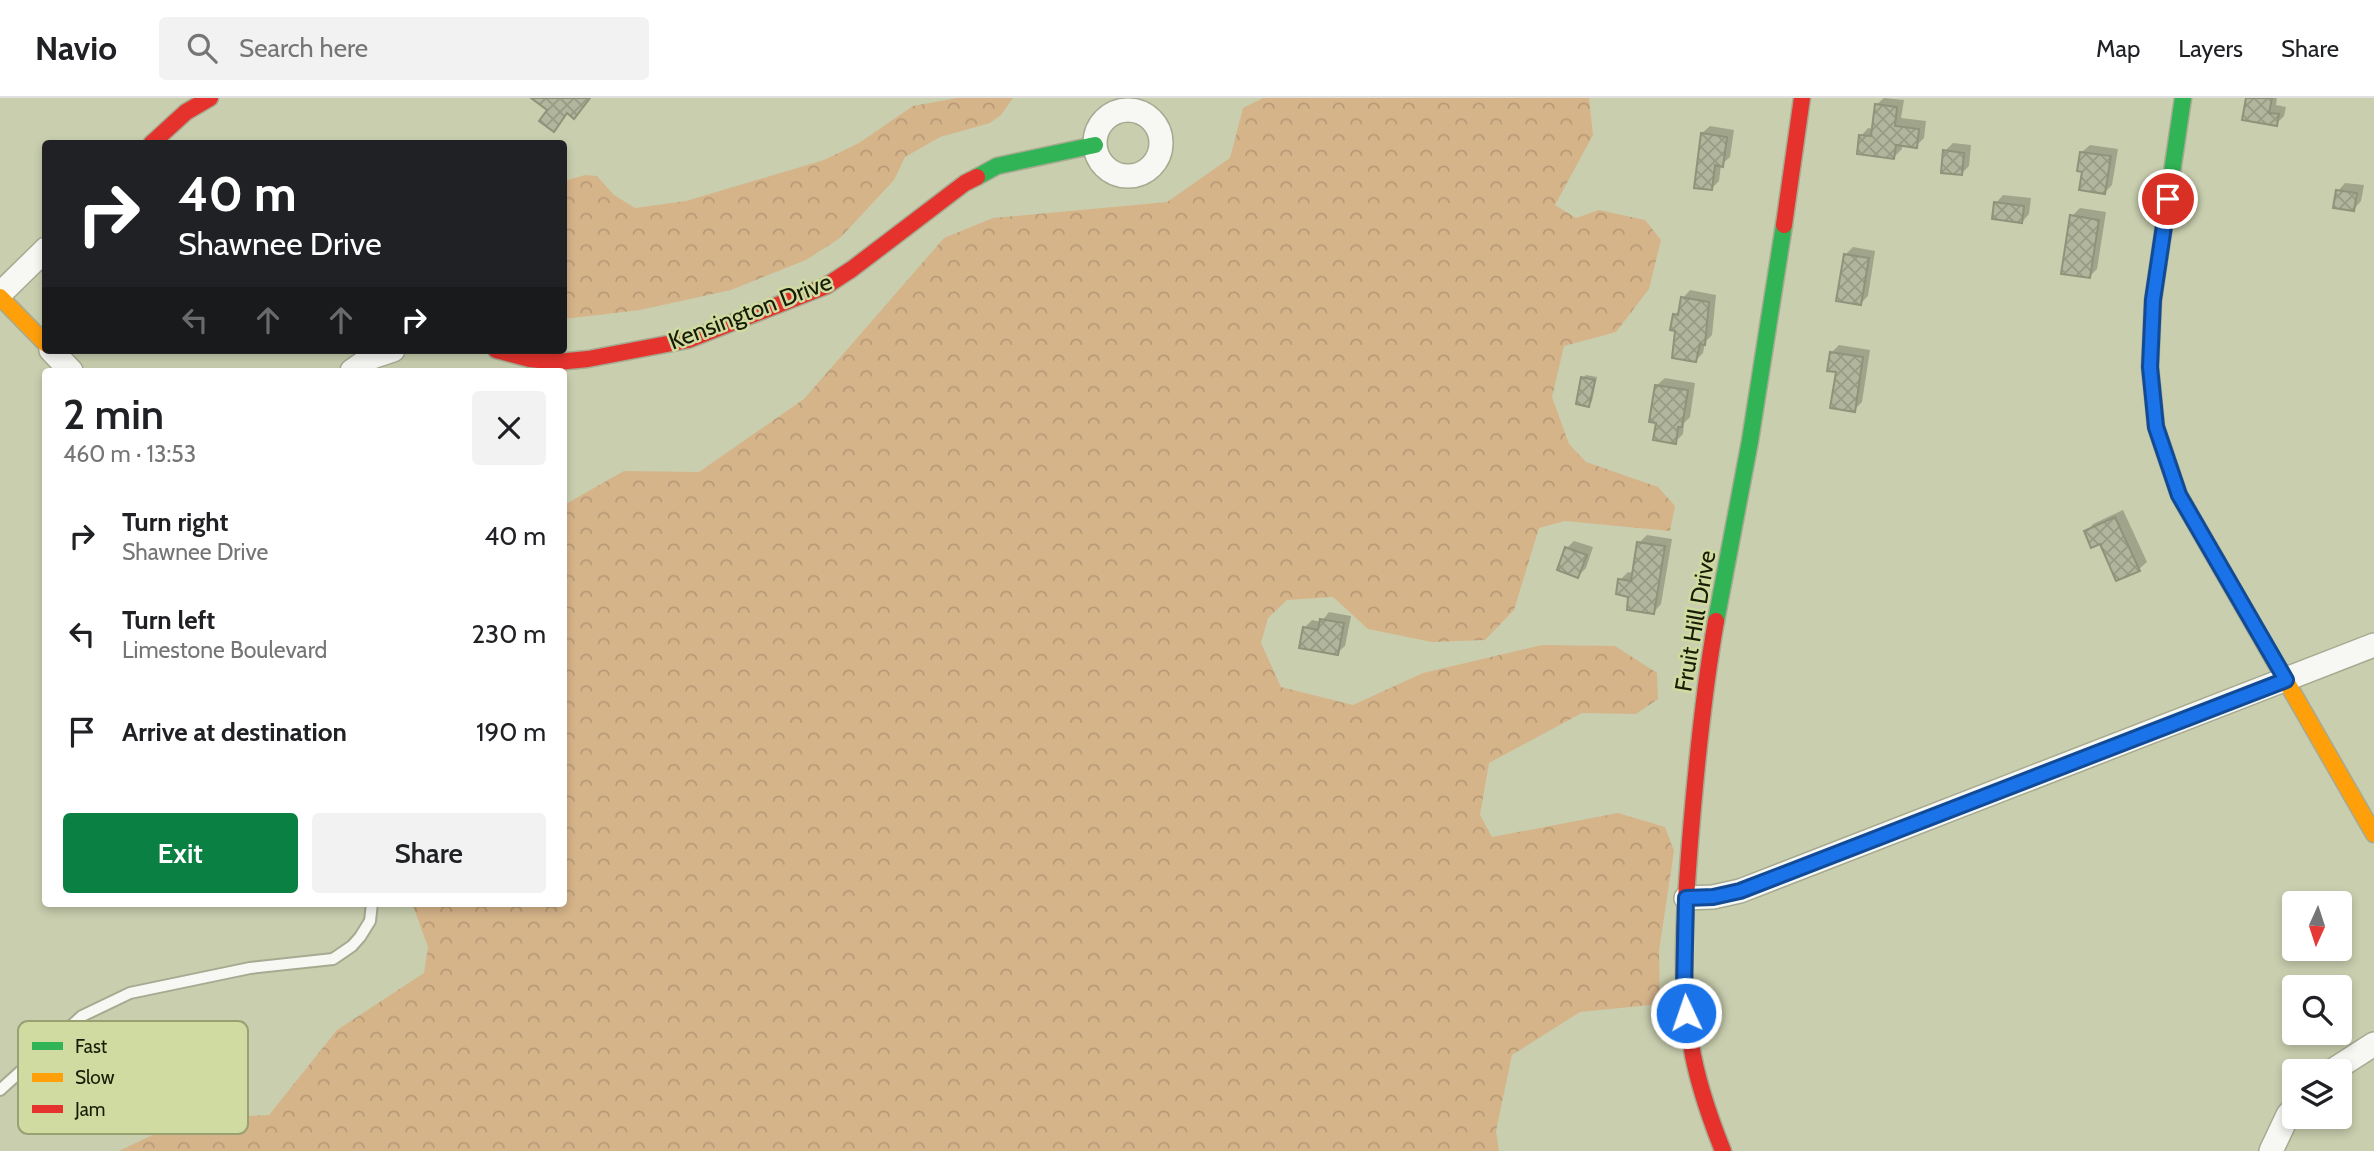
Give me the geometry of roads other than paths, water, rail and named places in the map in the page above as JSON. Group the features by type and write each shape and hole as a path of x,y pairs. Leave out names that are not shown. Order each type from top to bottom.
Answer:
{"street":[{"path":"155,140 181,116 210,98"},
{"name":"Fruit Hill Drive","path":"1723,1151 1697,1082 1688,1038 1684,989 1686,898 1703,700 1775,295 1802,98"},
{"path":"2183,98 2153,300 2150,367 2156,427 2179,495 2374,834"},
{"path":"1119,104 1143,113 1153,120 1159,131 1159,154 1153,164 1136,175 1114,173 1104,166 1097,156 1095,145 1100,123 1119,104"},
{"name":"Kensington Drive","path":"511,354 557,362 588,359 688,340 827,286 965,183 997,166 1095,145"},
{"path":"42,253 0,295 42,340"},
{"path":"55,354 68,368"},
{"path":"356,368 381,354"},
{"path":"1686,898 1713,897 1740,891 2374,645"},
{"path":"2351,1059 2374,1044"},
{"path":"2271,1151 2282,1128"}],"lane":[{"path":"76,1021 130,993 250,968 333,960 352,946 359,937 370,921 372,907"},
{"path":"0,1090 18,1074"}]}
